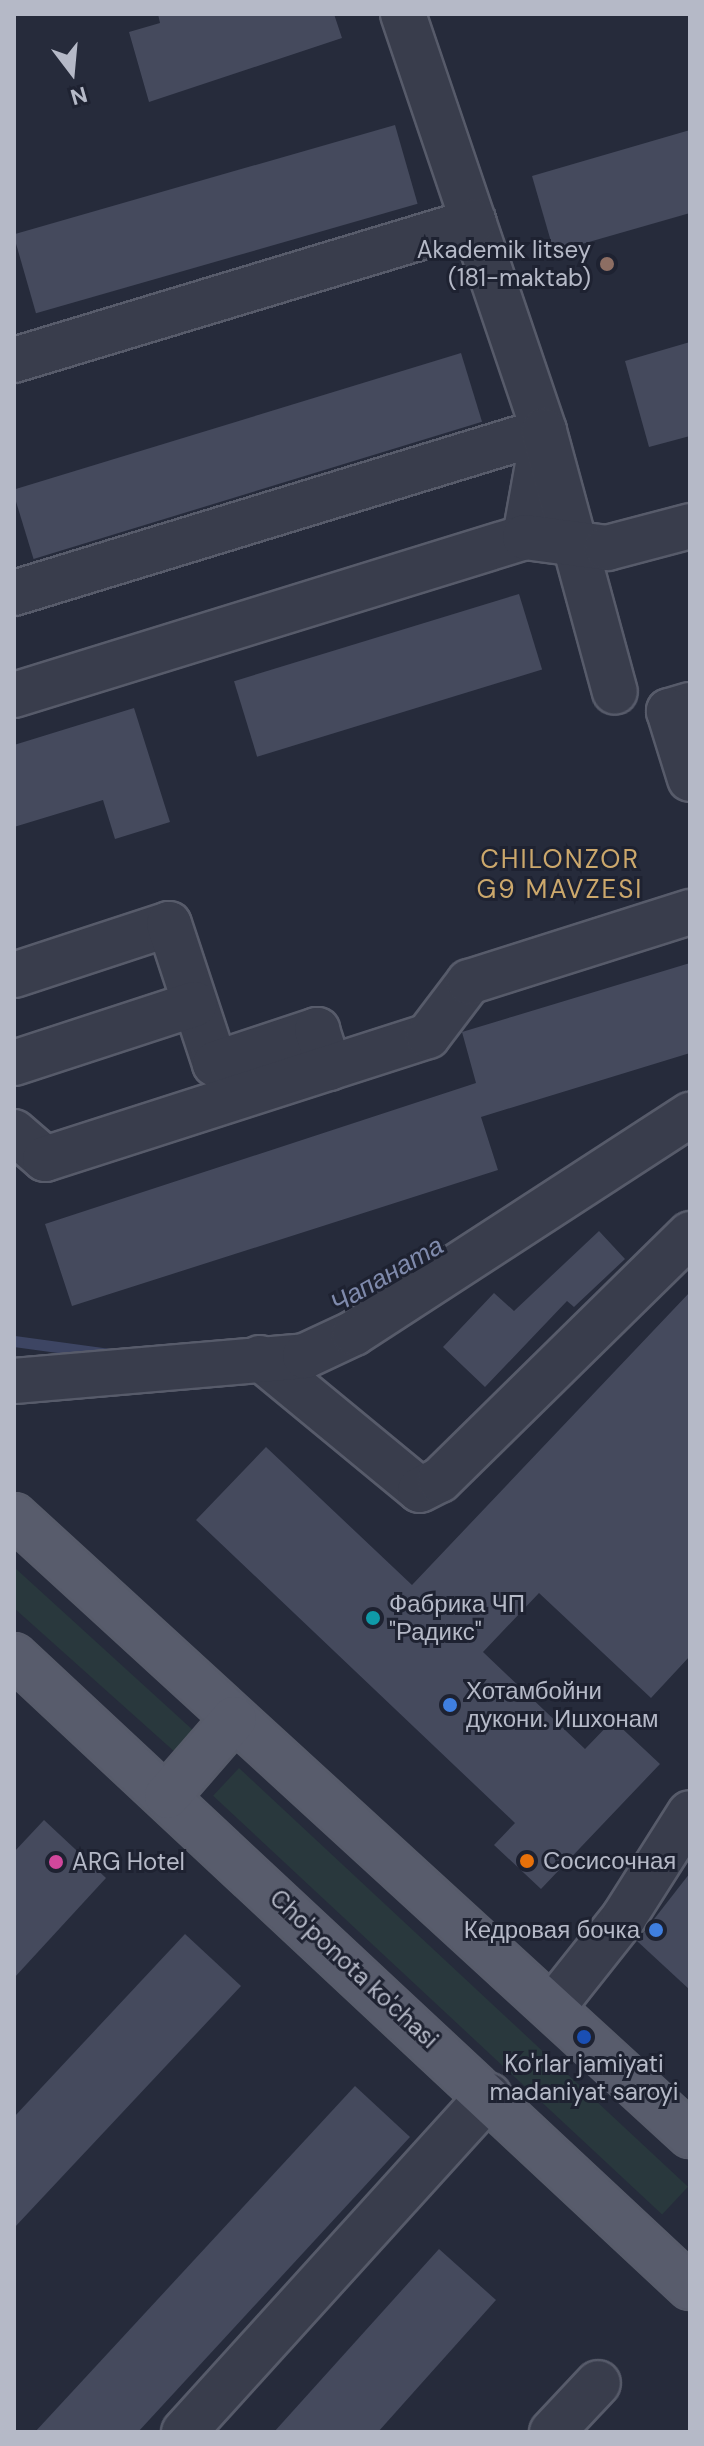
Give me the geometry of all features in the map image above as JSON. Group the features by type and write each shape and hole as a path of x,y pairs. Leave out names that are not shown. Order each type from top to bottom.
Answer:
{"main road":[{"path":"14,1516 690,2135"},
{"name":"Cho'ponota ko'chasi","path":"14,1656 489,2096 690,2287"},
{"path":"167,1796 234,1719"}],"street":[{"path":"403,14 544,431 582,554 615,692"},
{"path":"14,360 473,221"},
{"path":"527,537 544,431"},
{"path":"14,593 544,431"},
{"path":"14,695 527,537 582,554 632,544 690,526"},
{"path":"690,705 669,711 690,779"},
{"path":"14,1132 45,1159 428,1036 469,982 690,912"},
{"path":"14,975 169,924 215,1064 317,1030 329,1068"},
{"path":"14,1063 195,1004"},
{"path":"14,1381 305,1356 354,1333 690,1115"},
{"path":"260,1358 420,1490 440,1480 690,1234"},
{"path":"552,2008 624,1917 690,1813"},
{"path":"184,2432 489,2096"},
{"path":"552,2432 598,2383"}],"shaded area":[{"path":"14,1567 195,1732 176,1753 14,1608"},
{"path":"239,1768 688,2187 662,2215 213,1796"}],"building":[{"path":"158,14 334,14 342,38 149,102 129,32 160,23"},
{"path":"395,125 418,204 36,313 14,234"},
{"path":"690,130 690,213 554,252 532,176"},
{"path":"690,342 690,436 649,447 625,361"},
{"path":"461,353 482,422 34,559 14,490"},
{"path":"519,594 542,670 257,757 234,681"},
{"path":"134,708 170,822 115,839 103,800 14,827 14,745"},
{"path":"690,963 690,1053 481,1117 498,1170 72,1306 45,1224 476,1083 462,1032"},
{"path":"599,1231 625,1259 574,1307 567,1301 485,1387 443,1347 494,1293 514,1311"},
{"path":"690,1292 690,1656 651,1698 539,1593 483,1652 585,1749 613,1720 660,1764 541,1889 494,1845 515,1823 196,1520 266,1447 412,1585"},
{"path":"44,1820 106,1878 14,1978 14,1852"},
{"path":"690,1873 690,1990 637,1941"},
{"path":"185,1934 241,1986 14,2228 14,2117"},
{"path":"355,2086 410,2137 138,2432 35,2432"},
{"path":"439,2249 496,2300 378,2432 274,2432"}],"waterway":[{"name":"Чапаната","path":"14,1341 109,1354"}],"place":[{"name":"Akademik litsey (181-maktab)","path":"607,264"},
{"name":"Фабрика ЧП \"Радикс\"","path":"373,1618"},
{"name":"Хотамбойни дукони. Ишхонам","path":"450,1705"},
{"name":"Сосисочная","path":"527,1861"},
{"name":"ARG Hotel","path":"56,1862"},
{"name":"Кедровая бочка","path":"656,1930"},
{"name":"Ko'rlar jamiyati madaniyat saroyi","path":"584,2037"}],"district":[{"name":"CHILONZOR G9 MAVZESI","path":"560,875"}]}
